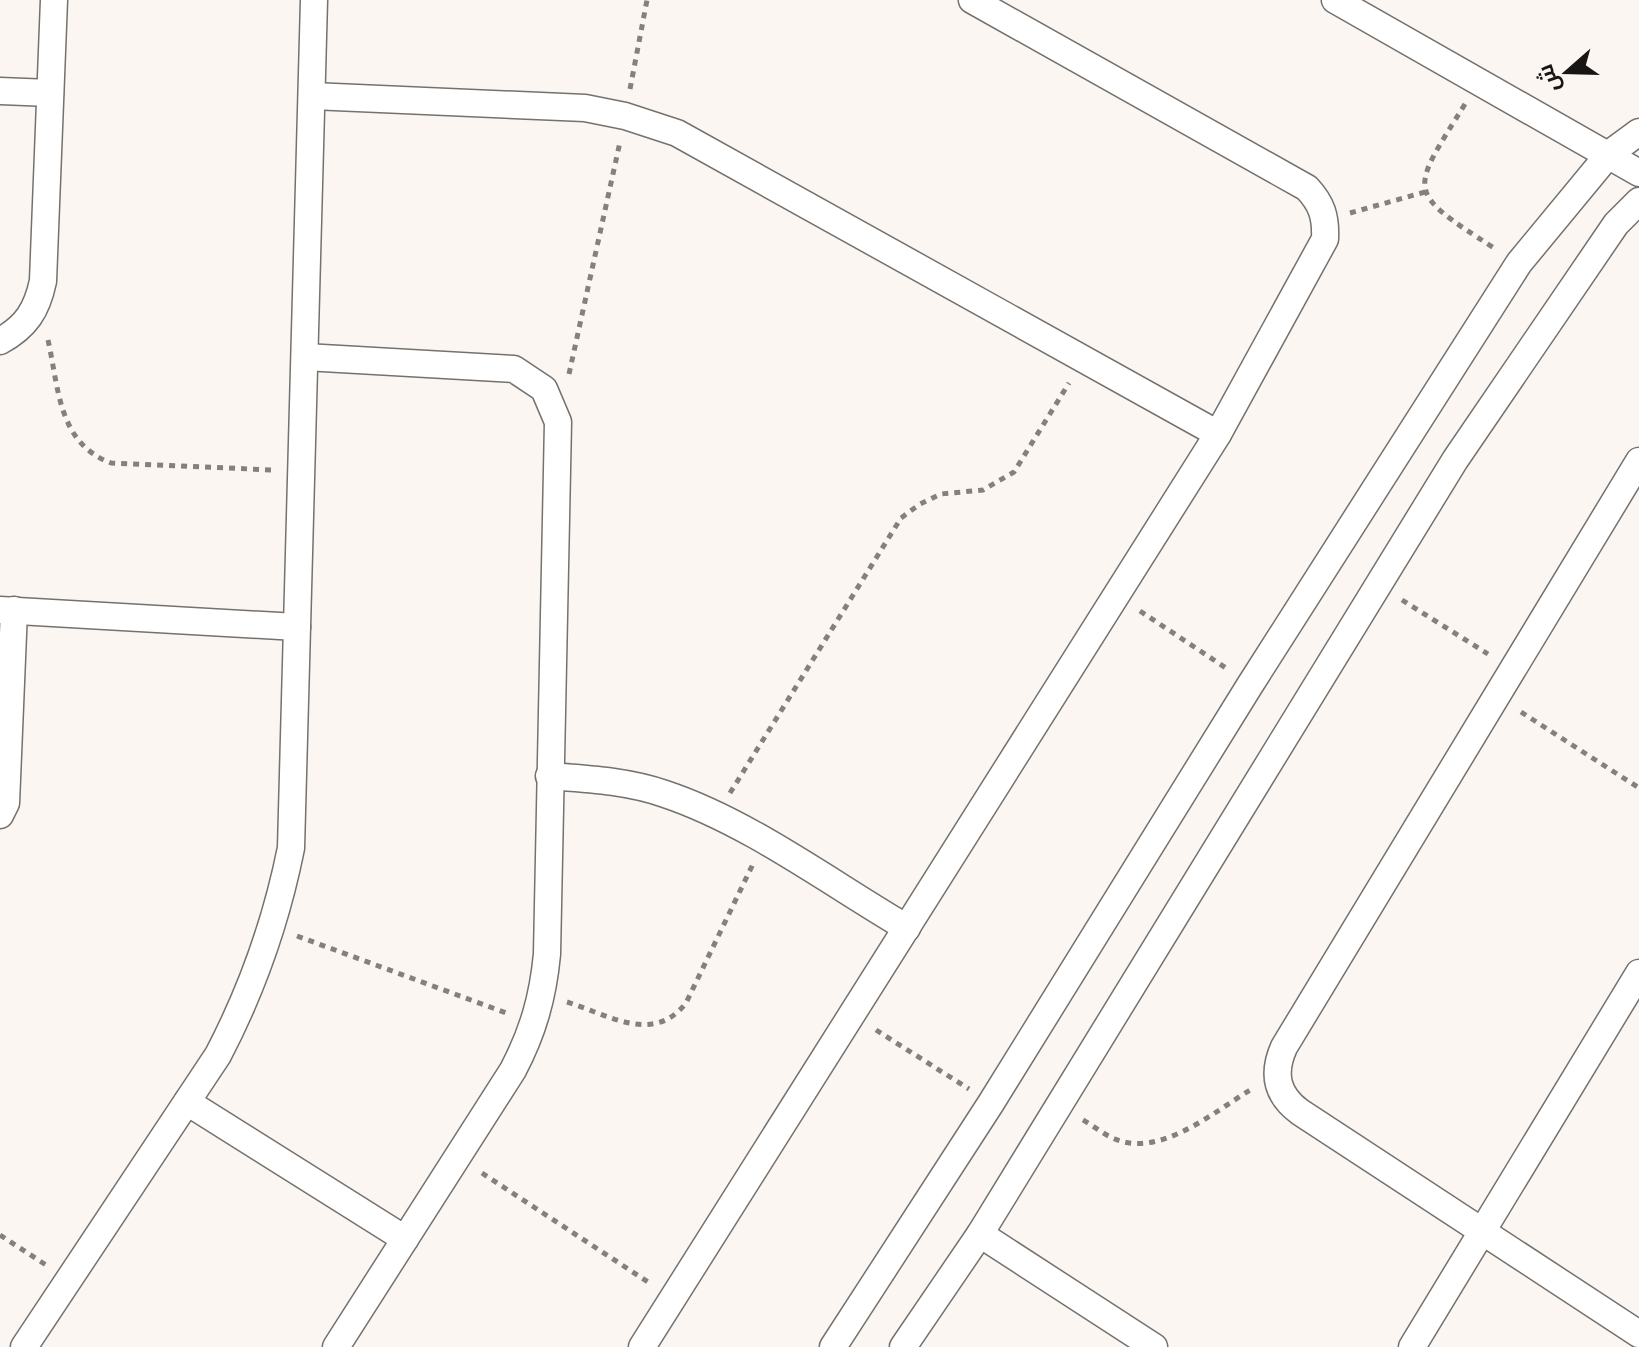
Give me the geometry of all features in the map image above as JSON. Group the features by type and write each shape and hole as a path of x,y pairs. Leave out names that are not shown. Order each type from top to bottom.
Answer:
{"street":[{"path":"0,341 29,321 39,302 43,281 54,0"},
{"path":"24,1347 187,1102 243,1007 273,927 291,848 314,0"},
{"path":"642,1347 1218,434 1325,239 1326,220 1320,202 1307,188 972,0"},
{"path":"1350,4 1639,173"},
{"path":"0,91 50,93"},
{"path":"312,96 571,107 625,116 677,133 1218,434"},
{"path":"833,1347 991,1103 1250,685 1519,263 1609,154 1639,132"},
{"path":"903,1347 980,1234 1455,460 1616,224 1639,201"},
{"path":"305,357 514,369 531,377 553,405 558,422 547,954 543,994 535,1023 513,1070 336,1347"},
{"path":"1639,461 1284,1047 1276,1075 1280,1090 1300,1112 1639,1334"},
{"path":"0,815 6,803 7,610 297,627"},
{"path":"549,776 607,780 663,793 717,814 907,928"},
{"path":"1412,1347 1639,973"},
{"path":"187,1102 405,1239"},
{"path":"980,1234 1154,1347"}],"path":[{"path":"569,376 647,0"},
{"path":"1478,81 1427,164 1425,192 1439,212 1519,263"},
{"path":"1326,220 1425,192"},
{"path":"39,302 66,418 74,438 89,455 111,463 302,472"},
{"path":"717,814 901,518 941,494 983,490 1014,472 1083,360"},
{"path":"1378,585 1513,669"},
{"path":"1116,595 1250,685"},
{"path":"1497,696 1639,788"},
{"path":"543,994 637,1025 656,1026 674,1018 686,1003 763,842"},
{"path":"273,927 535,1023"},
{"path":"852,1014 991,1103"},
{"path":"1059,1105 1117,1140 1146,1143 1175,1135 1276,1075"},
{"path":"458,1157 673,1298"},
{"path":"0,1235 69,1280"}]}
